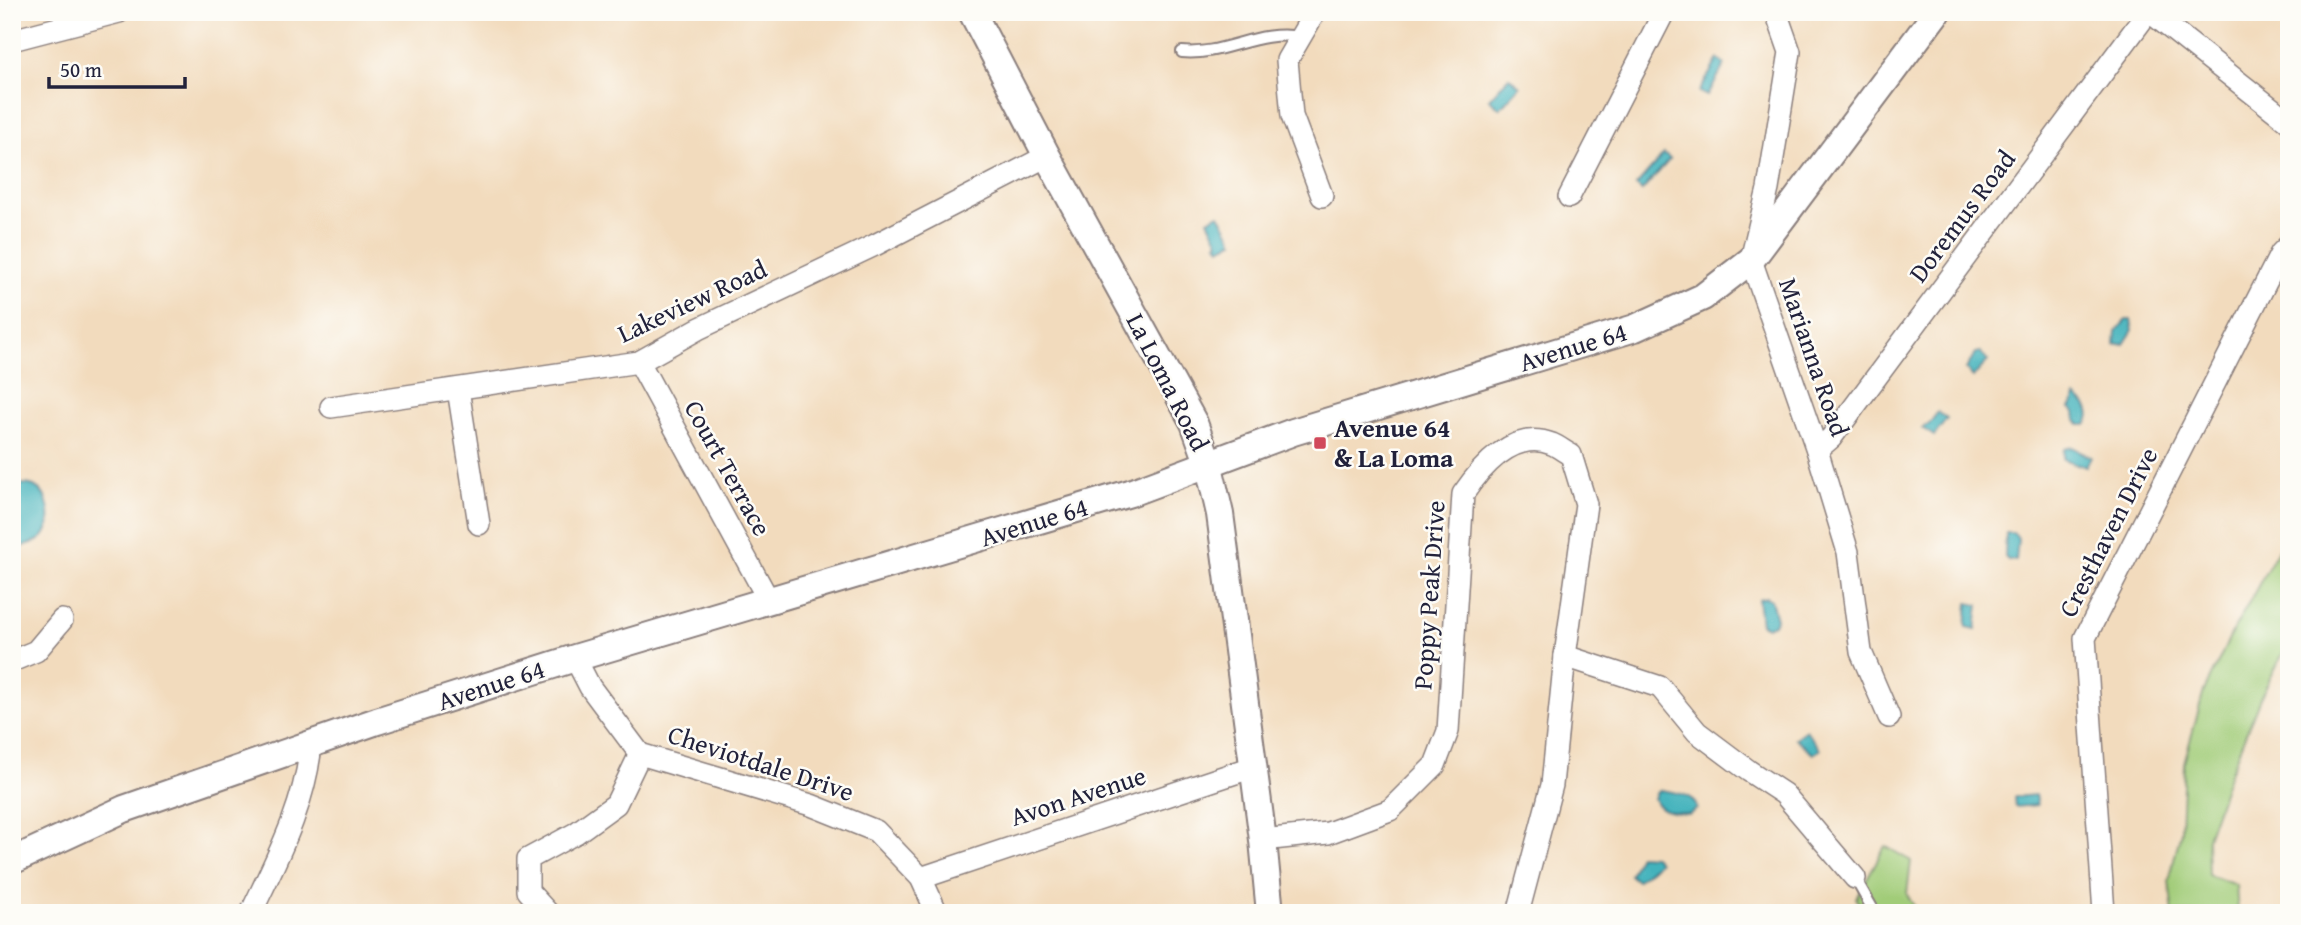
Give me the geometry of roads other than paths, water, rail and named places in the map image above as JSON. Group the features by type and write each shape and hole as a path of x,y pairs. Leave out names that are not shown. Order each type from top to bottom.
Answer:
{"street":[{"path":"12,40 119,12"},
{"name":"La Loma Road","path":"972,12 1047,156 1194,423 1208,462 1220,514 1263,840 1270,913"},
{"path":"1315,12 1287,60 1292,116 1322,196"},
{"path":"1569,197 1664,12"},
{"name":"Marianna Road","path":"1776,12 1790,52 1768,189 1751,260 1817,450 1848,552 1861,652 1889,717"},
{"name":"Avenue 64","path":"12,861 124,809 311,743 575,658 1130,493 1293,432 1636,328 1703,297 1751,260 1937,12"},
{"path":"2149,12 2289,122"},
{"name":"Doremus Road","path":"1817,450 1831,438 2149,12"},
{"name":"Lakeview Road","path":"331,407 639,362 698,329 875,245 1047,156"},
{"name":"Cresthaven Drive","path":"2104,913 2085,638 2281,253 2289,245"},
{"name":"Court Terrace","path":"639,362 769,601"},
{"path":"458,389 479,524"},
{"name":"Poppy Peak Drive","path":"1263,840 1328,833 1390,810 1435,765 1448,731 1462,494 1478,472 1502,451 1525,441 1551,443 1571,455 1586,504 1565,656 1552,785 1518,913"},
{"path":"12,661 36,651 62,620"},
{"path":"1565,656 1660,687 1698,732 1749,771 1784,793 1855,878"},
{"name":"Cheviotdale Drive","path":"575,658 590,687 640,754 811,806 876,831 920,878 937,913"},
{"path":"251,913 289,832 309,768 311,743"},
{"path":"548,913 528,891 528,859 576,833 616,804 640,754"},
{"name":"Avon Avenue","path":"920,878 1253,767"}],"lane":[{"path":"1182,52 1208,52 1271,35 1300,37"},
{"path":"1855,878 1875,913"}],"water":[{"path":"1718,59 1725,64 1707,96 1699,92"},
{"path":"1509,77 1520,86 1500,108 1489,99"},
{"path":"1664,154 1670,159 1642,191 1636,186"},
{"path":"1219,214 1234,241 1220,248 1208,220"},
{"path":"2126,320 2131,320 2133,330 2124,344 2115,345 2116,331"},
{"path":"1980,352 1988,361 1973,377 1966,369 1976,353"},
{"path":"2076,397 2088,409 2090,416 2086,425 2080,425 2075,412 2070,408"},
{"path":"1938,412 1947,419 1934,436 1922,428 1928,425"},
{"path":"2072,447 2091,457 2086,467 2063,459 2064,449"},
{"path":"12,484 29,484 44,495 49,522 42,538 16,551 12,591"},
{"path":"2006,533 2014,533 2018,539 2016,561 2005,557"},
{"path":"1766,597 1771,600 1776,619 1774,624 1767,627 1761,624 1758,599"},
{"path":"1968,603 1979,605 1976,629 1966,627"},
{"path":"1806,730 1820,750 1813,754 1795,738"},
{"path":"1662,790 1688,797 1693,800 1697,809 1689,814 1659,807 1654,798 1657,792"},
{"path":"2035,795 2037,805 2015,807 2014,797"},
{"path":"1639,855 1654,856 1659,862 1637,881 1630,875"}],"place":[{"name":"Avenue 64 & La Loma","path":"1320,443"}]}
